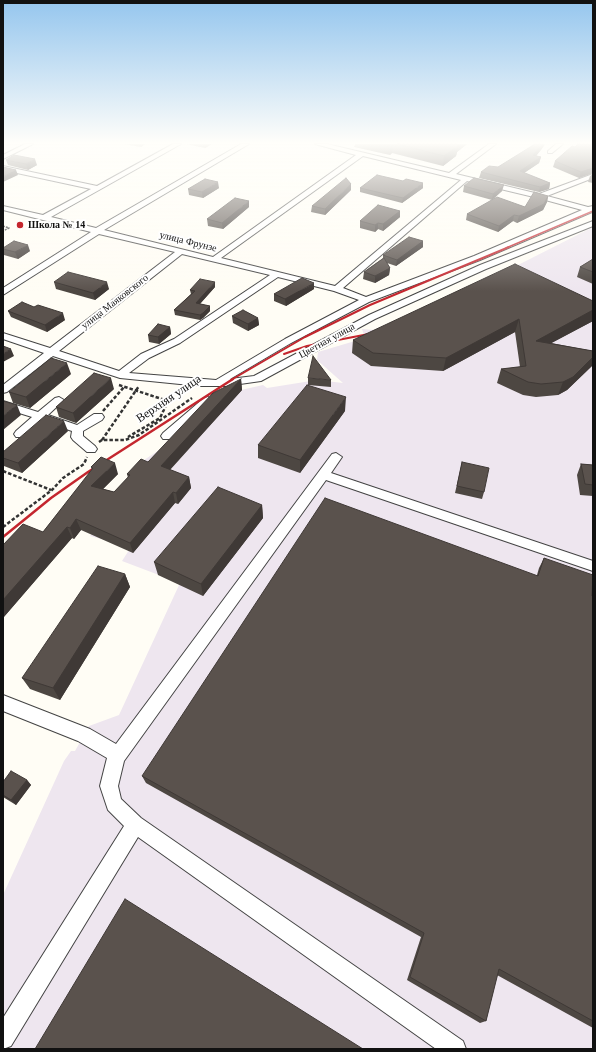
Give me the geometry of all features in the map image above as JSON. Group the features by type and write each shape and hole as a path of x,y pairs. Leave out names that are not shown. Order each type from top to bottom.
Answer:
{"street":[{"path":"44,218 87,193"},
{"path":"3,292 100,230 163,193"},
{"path":"214,260 307,193"},
{"path":"337,289 450,193"},
{"path":"526,193 591,209"},
{"path":"540,196 548,193"},
{"name":"улица Фрунзе","path":"3,208 100,230 214,260 337,289 366,300"},
{"path":"217,383 288,340 366,300 477,258 591,209"},
{"name":"Цветная улица","path":"50,352 119,380 146,378 217,383 245,381 264,376 379,314 483,267 593,223"},
{"name":"улица Маяковского","path":"3,390 181,251"},
{"path":"119,380 145,356 176,341 276,275"},
{"path":"3,336 50,352"},
{"path":"167,436 206,402 245,381"},
{"path":"20,434 59,400"},
{"path":"3,404 78,429 98,417"},
{"path":"78,429 77,437 91,449"},
{"path":"336,456 118,755 112,766 110,786 114,804 135,824 455,1049"},
{"path":"324,474 593,566"},
{"path":"3,703 84,735 118,755"},
{"path":"3,1038 135,824"}],"path":[{"path":"3,226 9,228 3,231"},
{"path":"3,527 52,490 63,478 84,464 91,449 102,440 135,390 146,378"},
{"path":"119,380 124,387 168,401 160,418 124,440"},
{"name":"Верхняя улица","path":"102,440 124,440 139,435 197,394 217,383"},
{"path":"98,417 124,387"},
{"path":"3,471 52,490"}],"shaded area":[{"path":"593,227 593,1049 3,1049 3,895 64,761 71,751 75,751 89,726 119,715 180,583 122,561 131,547 90,536 144,460 179,437 241,390 263,385 267,388 317,380 343,383 317,360 318,352 365,338 362,329 374,330 518,265"}],"building":[{"path":"328,193 342,193 325,209 312,206"},
{"path":"382,193 410,193 403,198"},
{"path":"533,193 548,196 544,204 519,216 514,215 499,226 467,214 497,197 525,207"},
{"path":"235,198 249,201 222,223 207,219"},
{"path":"378,205 400,211 383,224 378,223 375,225 360,221"},
{"path":"409,237 423,241 397,260 383,255"},
{"path":"14,241 28,245 15,252 3,249"},
{"path":"384,258 390,268 375,276 364,272"},
{"path":"593,259 593,272 580,267"},
{"path":"515,264 593,301 593,310 536,341 593,351 593,357 573,377 563,382 541,384 528,382 501,369 526,366 519,319 446,358 373,353 353,340"},
{"path":"68,272 107,282 93,293 54,282"},
{"path":"302,278 314,283 285,299 274,294"},
{"path":"200,279 215,282 196,303 210,306 200,315 174,310 195,291 190,290"},
{"path":"22,302 34,307 38,305 63,313 45,325 8,311"},
{"path":"243,310 258,318 248,324 232,316"},
{"path":"158,324 170,327 158,337 148,335"},
{"path":"3,346 11,349 3,354"},
{"path":"313,356 331,380 308,378"},
{"path":"51,358 67,363 26,397 9,392"},
{"path":"94,373 111,378 73,413 56,407"},
{"path":"241,379 161,466 189,477 176,493 173,492 130,543 76,519 70,528 67,527 3,600 3,545 23,524 43,532 93,468 91,467 101,457 115,463 91,486 114,492 130,475 127,474 141,459 148,462 213,393"},
{"path":"307,385 346,397 300,460 258,445"},
{"path":"3,401 17,405 3,416"},
{"path":"46,415 64,421 18,463 3,458 3,452"},
{"path":"462,462 489,468 484,492 457,486"},
{"path":"581,464 593,465 593,485 585,484"},
{"path":"218,487 262,505 201,584 154,562"},
{"path":"325,498 538,576 544,558 593,575 593,1021 499,969 486,1021 410,977 424,933 142,776"},
{"path":"98,566 125,574 53,688 22,678"},
{"path":"11,771 27,780 11,800 3,795 3,782"},
{"path":"125,899 363,1049 35,1049"}],"railway":[{"path":"506,248 593,211"},
{"path":"231,380 305,337 370,305 509,247"},
{"path":"284,354 307,346 379,332"},
{"path":"3,537 51,498 88,472 233,379"}],"place":[{"name":"Школа № 14","path":"20,225"}]}
